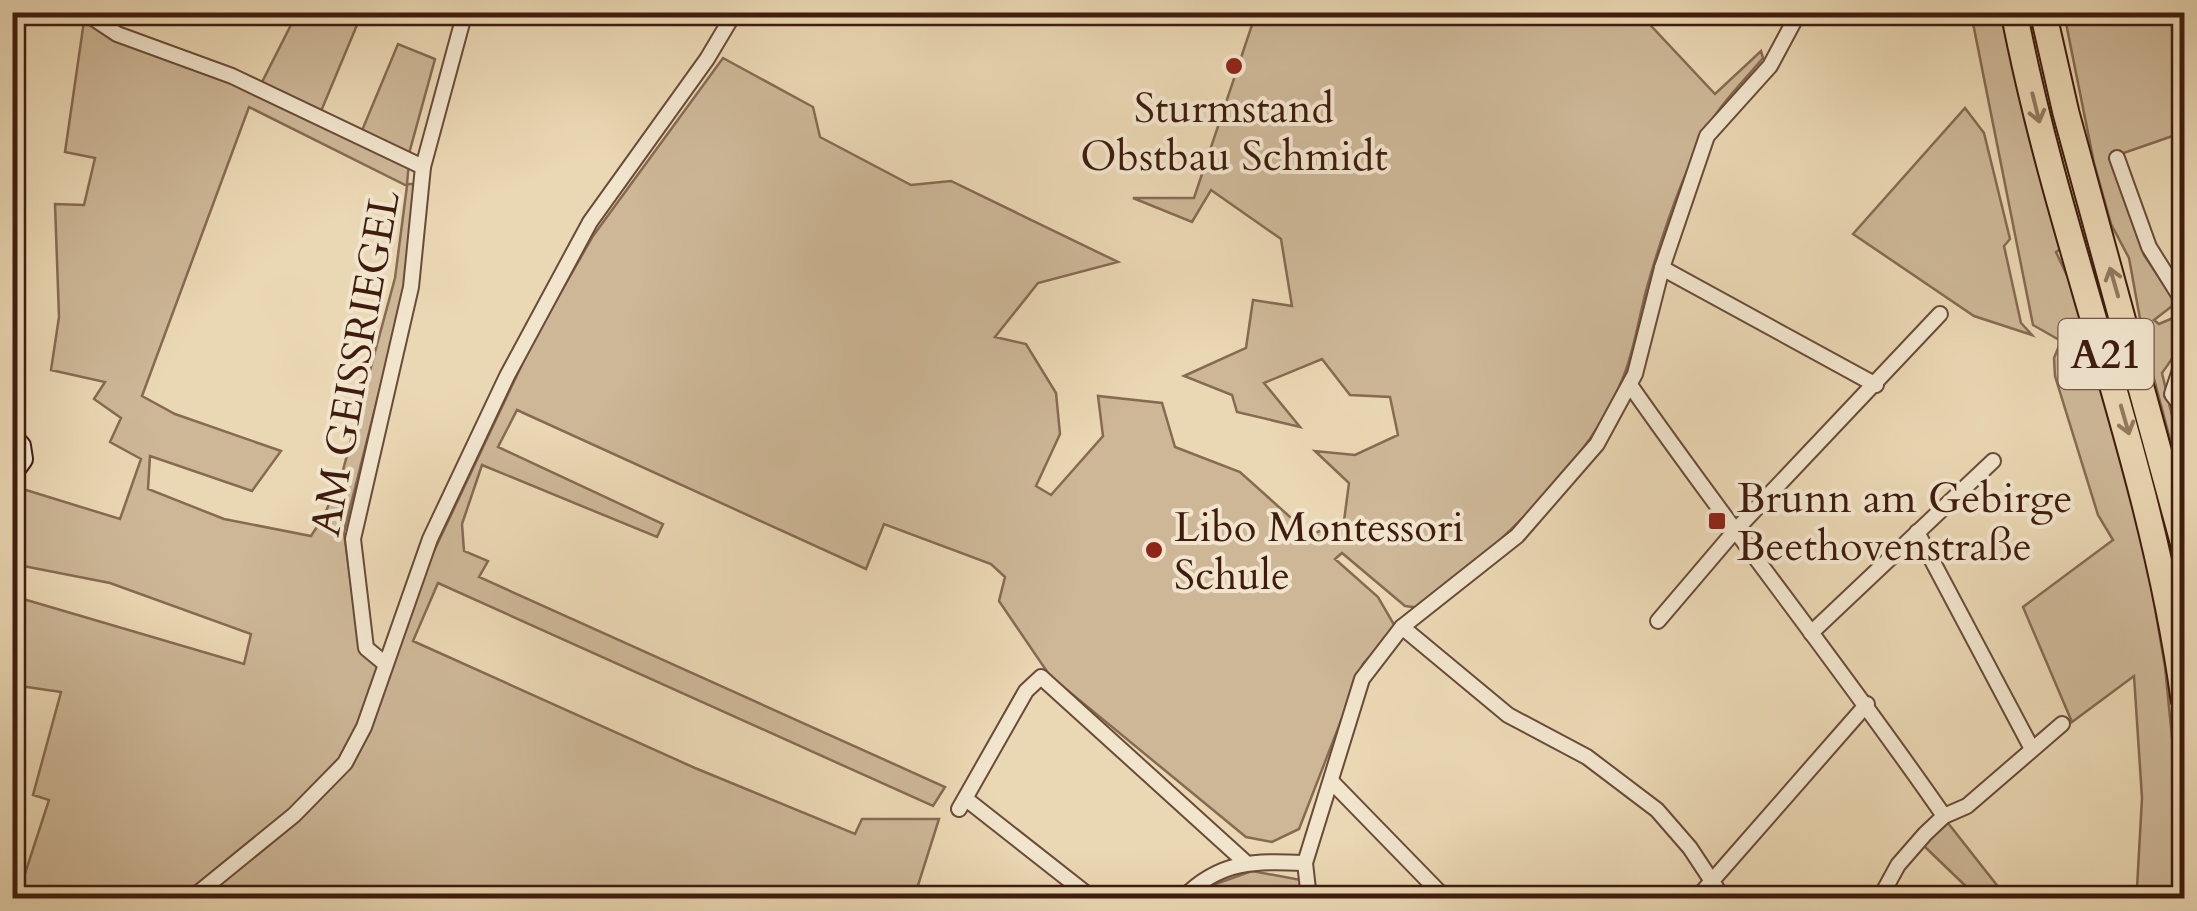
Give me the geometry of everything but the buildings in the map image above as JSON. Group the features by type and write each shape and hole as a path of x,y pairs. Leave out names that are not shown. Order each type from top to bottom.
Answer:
{"highway":[{"name":"A21","path":"2014,12 2044,140 2145,492 2172,612 2184,699"},
{"name":"A21","path":"2043,12 2066,113 2143,381 2184,545"}],"main road":[{"path":"12,438 20,446 22,459 12,473"}],"street":[{"path":"84,12 117,34 232,76 423,168"},
{"name":"AM GEISSRIEGEL","path":"383,662 366,648 353,538 412,287 423,168 465,12"},
{"path":"192,898 294,815 345,763 364,726 383,662 430,539 507,376 590,222 707,59 735,12"},
{"path":"1308,898 1305,863 1362,679 1402,626 1486,564 1526,526 1597,444 1630,385 1662,268 1707,136 1770,66 1799,12"},
{"path":"2117,158 2149,247 2184,303"},
{"path":"1662,268 1876,385"},
{"path":"1658,621 1733,533 1940,314"},
{"path":"2184,359 2172,394 2184,410"},
{"path":"1630,385 1733,533 1867,704 1944,816"},
{"path":"1810,633 1993,460"},
{"path":"1917,532 2032,750"},
{"path":"1402,626 1508,715 1587,757 1656,810 1723,898"},
{"path":"1092,898 962,804 1026,691 1041,677 1244,861"},
{"path":"1696,898 1867,704"},
{"path":"1880,898 1898,865 1944,816 1967,806 2062,724"},
{"path":"1332,782 1445,898"},
{"path":"1183,898 1194,886 1244,861 1305,863"}],"shaded area":[{"path":"297,13 362,13 319,116 361,133 398,44 435,59 410,150 407,184 415,184 405,289 344,532 360,652 394,664 417,587 534,339 593,236 723,58 813,107 820,137 911,185 951,181 1118,262 1038,283 995,337 1026,344 1056,393 1060,434 1036,486 1051,495 1103,436 1098,396 1162,403 1175,447 1240,472 1310,535 1344,521 1349,483 1315,451 1355,455 1398,435 1390,397 1350,395 1322,359 1264,383 1300,427 1237,412 1232,395 1184,376 1246,348 1253,300 1292,306 1281,239 1211,190 1192,222 1133,198 1194,198 1252,25 1225,13 1639,13 1715,94 1761,51 1763,58 1718,111 1697,148 1659,247 1624,375 1609,408 1565,472 1508,533 1421,608 1405,606 1342,553 1335,559 1378,597 1396,628 1363,664 1299,829 1272,842 1246,837 1050,676 999,601 1005,577 991,564 884,524 866,569 517,410 498,447 663,524 657,537 482,465 462,524 464,551 488,561 479,577 945,787 933,806 438,583 413,641 695,768 855,834 862,819 939,819 914,898 17,898 49,800 33,795 61,692 20,686 13,709 13,596 244,664 251,634 110,583 13,564 13,486 120,519 141,459 110,442 121,418 94,399 105,382 51,370 59,317 55,204 84,205 95,158 65,152 84,21 121,40 257,92","holes":["249,107 407,186 395,278 343,470 311,536 224,519 148,489 150,456 252,491 281,451 175,414 142,396"]},
{"path":"1971,13 2000,13 2061,249 2056,252 2069,280 2095,364 2147,561 2165,667 2182,838 2182,898 2140,898 2137,888 2142,798 2134,676 2072,722 2023,607 2113,540 2098,515 2055,376 2054,358 2061,341 2033,325"},
{"path":"2064,13 2184,13 2184,132 2112,157 2144,255 2176,303 2154,320 2159,324 2173,318 2181,322 2180,343 2162,373 2184,467 2184,492 2144,341 2129,258 2111,224 2094,163"},
{"path":"1965,108 1984,133 2010,239 2004,246 2021,323 2032,335 1974,316 1853,234"},
{"path":"1948,823 2007,898 1978,898 1923,845"},
{"path":"1252,871 1301,880 1303,898 1194,898 1207,887"}],"place":[{"name":"Sturmstand Obstbau Schmidt","path":"1234,66"},
{"name":"Brunn am Gebirge Beethovenstraße","path":"1717,521"},
{"name":"Libo Montessori Schule","path":"1154,550"}]}
